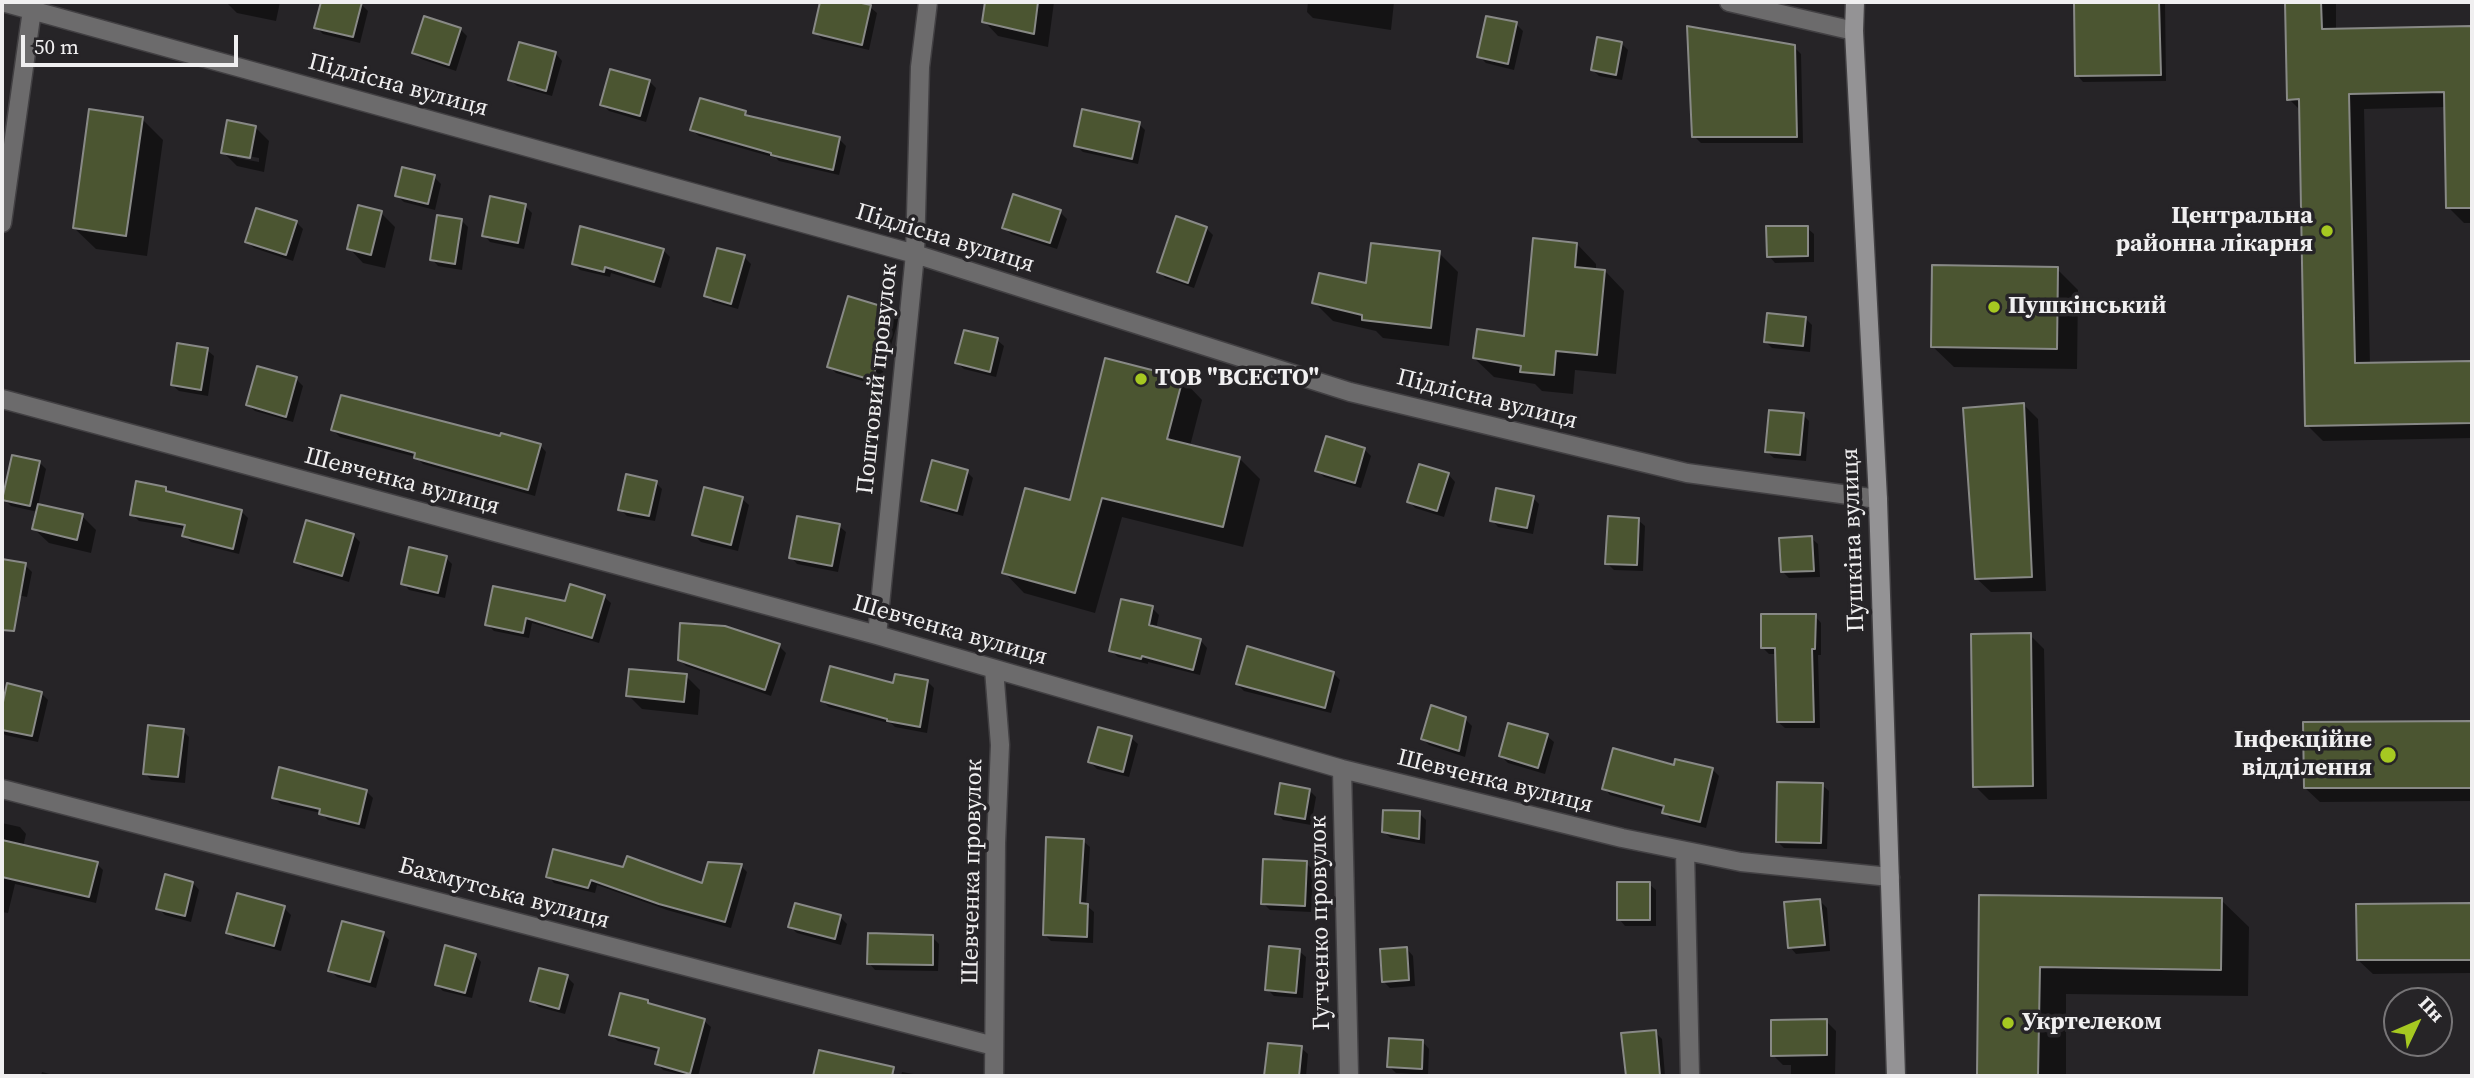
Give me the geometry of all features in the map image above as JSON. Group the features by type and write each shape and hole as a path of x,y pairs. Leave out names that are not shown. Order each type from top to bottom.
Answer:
{"main road":[{"name":"Пушкіна вулиця","path":"1855,2 1854,31 1878,499 1896,1076"}],"street":[{"name":"Підлісна вулиця","path":"2,2 915,254 1350,392 1687,473 1878,499"},
{"name":"Поштовий провулок","path":"877,635 915,254 920,66 929,2"},
{"path":"1729,2 1854,31"},
{"path":"2,223 32,10"},
{"name":"Шевченка вулиця","path":"2,399 877,635 1342,769 1685,851 1741,862 1890,877"},
{"name":"Шевченка провулок","path":"993,1076 1000,745 994,669"},
{"name":"Гутченко провулок","path":"1342,769 1349,1076"},
{"name":"Бахмутська вулиця","path":"2,789 993,1046"},
{"path":"1685,851 1690,1076"}],"building":[{"path":"321,2 362,2 353,37 314,28"},
{"path":"820,2 857,2 871,5 862,45 813,33"},
{"path":"985,2 1038,2 1034,34 982,22"},
{"path":"2074,2 2159,2 2161,75 2075,76"},
{"name":"Центральна районна лікарня","path":"2285,2 2321,2 2322,29 2472,26 2472,208 2446,208 2444,92 2349,94 2355,363 2472,361 2472,423 2305,426 2299,99 2287,100"},
{"path":"424,16 461,28 449,65 412,53"},
{"path":"1486,16 1517,22 1508,64 1477,57"},
{"path":"1687,26 1795,45 1797,137 1692,137"},
{"path":"1597,37 1622,42 1616,75 1591,70"},
{"path":"519,42 556,52 546,91 508,80"},
{"path":"610,69 650,80 640,116 600,105"},
{"path":"700,98 746,111 745,115 840,137 833,170 771,155 690,130"},
{"path":"89,109 143,117 126,236 73,228"},
{"path":"1082,109 1140,122 1132,159 1074,146"},
{"path":"227,120 256,126 250,158 221,153"},
{"path":"402,167 435,175 428,204 395,196"},
{"path":"1013,194 1061,210 1050,243 1002,228"},
{"path":"490,196 526,204 518,243 482,236"},
{"path":"358,205 382,211 371,255 347,249"},
{"path":"256,208 297,221 286,255 245,242"},
{"path":"437,215 462,219 455,264 430,260"},
{"path":"1176,216 1207,227 1188,283 1157,272"},
{"path":"580,226 664,249 654,282 605,267 604,272 572,264"},
{"path":"1766,226 1808,226 1808,256 1767,257"},
{"path":"1533,238 1577,243 1575,267 1605,270 1597,355 1556,351 1554,375 1520,372 1521,366 1473,358 1477,329 1524,336"},
{"path":"1371,243 1440,251 1431,328 1362,320 1362,315 1312,303 1319,273 1366,283"},
{"path":"717,248 745,255 731,304 704,296"},
{"name":"Пушкінський","path":"1932,265 2058,267 2057,349 1931,347"},
{"path":"848,296 894,310 872,380 827,367"},
{"path":"1767,313 1806,317 1803,346 1764,342"},
{"path":"964,330 998,338 990,372 955,363"},
{"path":"177,343 208,348 201,390 171,385"},
{"path":"1105,358 1183,378 1167,439 1240,457 1223,527 1102,498 1075,593 1002,573 1025,488 1070,500"},
{"path":"257,366 297,377 286,417 246,405"},
{"path":"341,395 541,444 528,490 414,458 415,453 331,430"},
{"path":"2024,403 2032,577 1975,579 1963,408"},
{"path":"1769,410 1804,413 1800,455 1765,452"},
{"path":"1326,436 1365,448 1355,483 1315,471"},
{"path":"12,455 40,461 30,506 2,500"},
{"path":"932,460 968,470 957,511 921,501"},
{"path":"1419,464 1449,473 1437,511 1407,502"},
{"path":"626,474 657,481 649,516 618,510"},
{"path":"136,481 166,487 166,491 242,510 233,549 182,536 185,525 130,515"},
{"path":"704,487 743,497 731,545 692,535"},
{"path":"1496,488 1534,496 1527,528 1490,521"},
{"path":"38,504 83,514 77,540 32,529"},
{"path":"797,516 840,524 832,566 789,558"},
{"path":"1608,516 1639,518 1637,565 1605,564"},
{"path":"306,520 354,534 342,576 294,562"},
{"path":"1812,536 1814,571 1781,572 1779,538"},
{"path":"409,547 447,556 438,593 401,584"},
{"path":"2,559 26,563 14,631 2,630"},
{"path":"570,584 605,595 592,638 526,618 523,633 485,625 493,586 565,601"},
{"path":"1121,599 1153,606 1149,625 1201,639 1193,670 1142,656 1141,659 1109,651"},
{"path":"1761,614 1816,614 1815,649 1812,649 1814,722 1777,722 1775,648 1761,648"},
{"path":"680,623 725,626 780,644 765,690 678,660"},
{"path":"2031,633 2033,786 1973,787 1971,634"},
{"path":"1247,646 1334,672 1325,708 1236,684"},
{"path":"830,666 893,683 895,674 928,680 920,727 887,721 821,701"},
{"path":"629,669 687,674 684,702 626,696"},
{"path":"7,683 42,692 32,736 2,730 2,707"},
{"path":"1431,705 1466,717 1459,751 1421,739"},
{"name":"Інфекційне відділення","path":"2472,721 2472,788 2304,788 2303,722"},
{"path":"1508,723 1548,734 1538,768 1499,756"},
{"path":"148,725 184,729 178,777 143,774"},
{"path":"1098,727 1132,736 1123,772 1088,762"},
{"path":"1613,748 1674,765 1675,759 1713,768 1700,822 1662,813 1664,806 1602,789"},
{"path":"279,767 367,790 359,824 319,814 320,809 272,798"},
{"path":"1777,782 1823,783 1821,843 1776,842"},
{"path":"1280,783 1310,789 1305,819 1275,814"},
{"path":"1383,810 1420,811 1419,839 1382,832"},
{"path":"1046,837 1084,839 1080,903 1088,904 1087,937 1043,935"},
{"path":"2,840 98,862 89,897 2,877"},
{"path":"553,849 623,867 627,856 702,883 708,862 742,864 725,922 659,904 591,880 588,888 546,877"},
{"path":"1263,859 1307,861 1305,906 1261,904"},
{"path":"165,874 193,882 185,916 156,909"},
{"path":"1617,882 1650,882 1650,920 1617,920"},
{"path":"237,893 285,906 274,946 226,933"},
{"name":"Укртелеком","path":"1979,895 2222,898 2221,970 2040,967 2038,1076 1977,1076"},
{"path":"1820,899 1825,945 1788,948 1784,902"},
{"path":"795,903 841,915 835,939 788,927"},
{"path":"2472,903 2472,960 2357,960 2356,904"},
{"path":"342,921 384,932 370,982 328,971"},
{"path":"868,933 933,935 933,965 867,964"},
{"path":"445,945 476,954 465,993 435,985"},
{"path":"1269,946 1300,949 1296,993 1265,990"},
{"path":"1407,947 1409,980 1382,982 1380,949"},
{"path":"539,968 568,975 559,1009 530,1001"},
{"path":"620,993 705,1019 690,1074 655,1064 659,1048 609,1035"},
{"path":"1827,1019 1827,1055 1771,1056 1771,1020"},
{"path":"1656,1030 1660,1076 1626,1076 1621,1033"},
{"path":"1389,1038 1423,1040 1422,1069 1387,1067"},
{"path":"1268,1043 1302,1046 1299,1076 1264,1076"},
{"path":"819,1050 894,1067 892,1076 813,1076"}],"place":[{"name":"Центральна районна лікарня","path":"2327,231"},
{"name":"Пушкінський","path":"1994,307"},
{"name":"ТОВ \"ВСЕСТО\"","path":"1141,379"},
{"name":"Інфекційне відділення","path":"2388,755"},
{"name":"Укртелеком","path":"2008,1023"}]}
